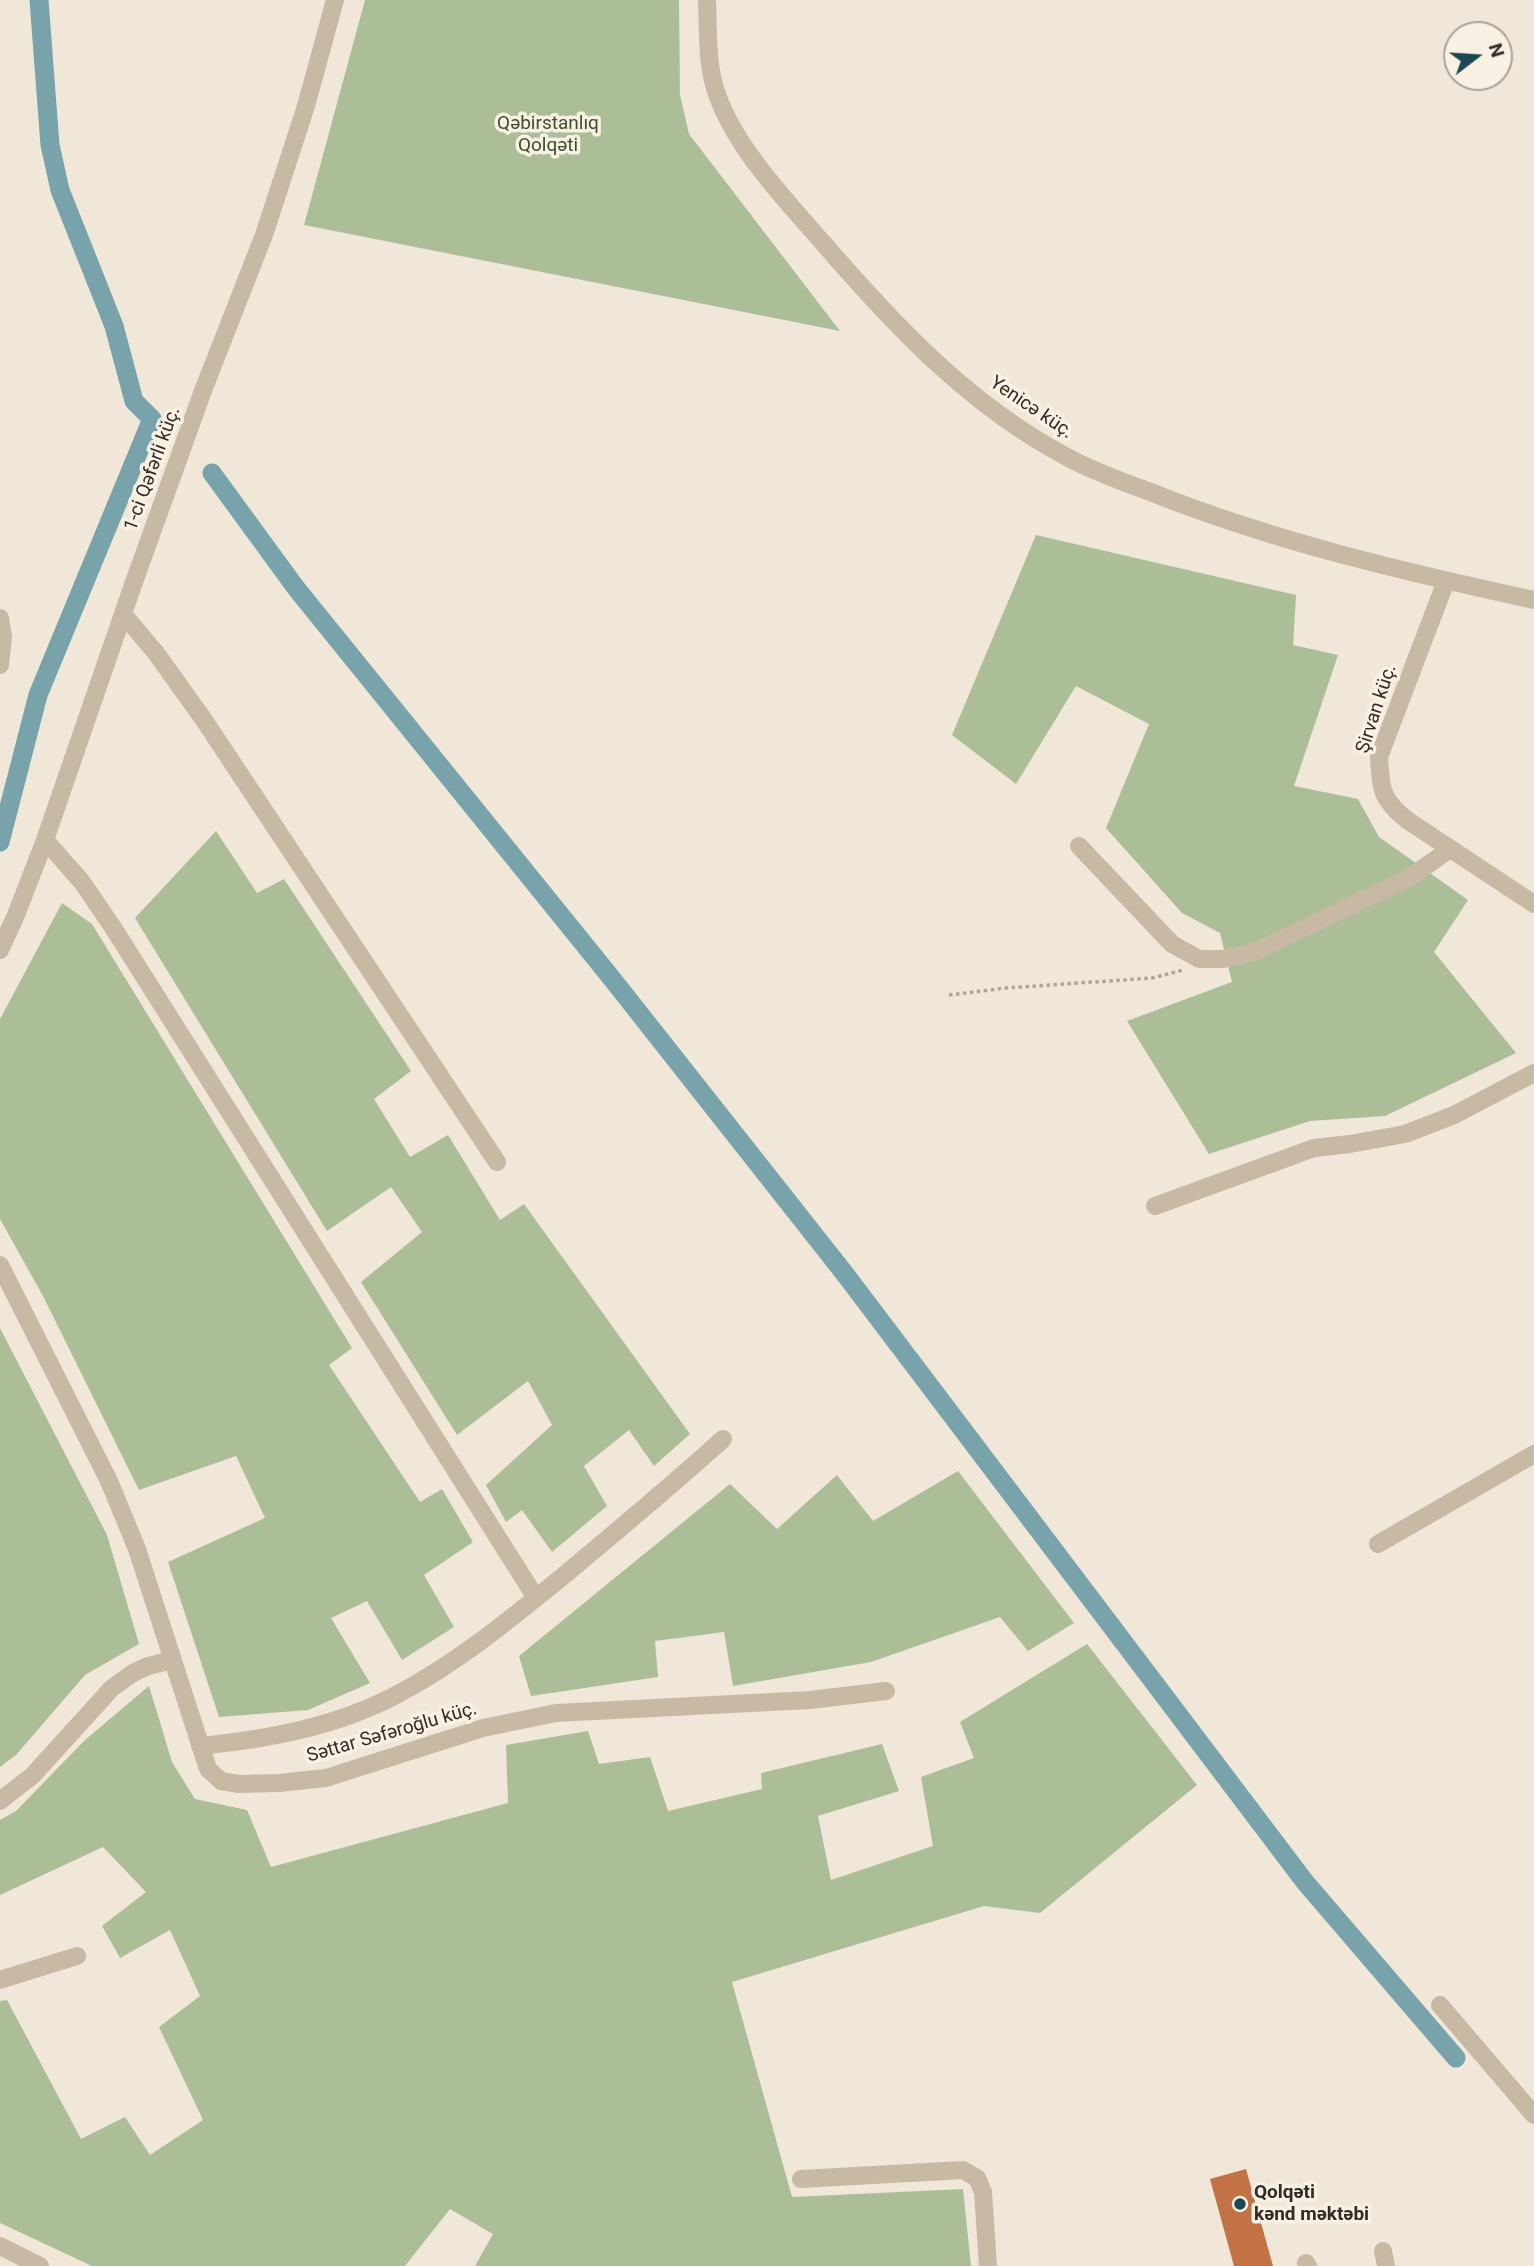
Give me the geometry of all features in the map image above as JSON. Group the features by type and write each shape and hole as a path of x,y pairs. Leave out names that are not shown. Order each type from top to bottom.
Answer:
{"street":[{"name":"1-ci Qəfərli küç.","path":"3,935 45,840 204,388 264,235 306,106 335,0"},
{"name":"Yenicə küç.","path":"707,0 711,73 722,106 737,136 767,178 909,339 956,382 1015,425 1067,458 1198,511 1369,562 1534,600"},
{"name":"Şirvan küç.","path":"1446,581 1379,757 1381,786 1389,806 1534,904"},
{"path":"123,614 156,653 204,720 497,1161"},
{"path":"0,618 3,637 0,665"},
{"path":"45,840 82,882 114,929 536,1598"},
{"path":"1079,846 1172,944 1199,959 1223,959 1254,952 1409,878 1450,849"},
{"path":"1156,1206 1314,1148 1405,1134 1454,1115 1534,1073"},
{"name":"Səttar Səfəroğlu küç.","path":"0,1265 109,1481 137,1549 208,1769 221,1781 239,1784 279,1783 326,1778 483,1728 556,1713 810,1700 886,1691"},
{"path":"200,1746 260,1740 299,1732 397,1695 457,1659 536,1598 659,1497 723,1439"},
{"path":"1377,1544 1534,1454"},
{"path":"0,1801 32,1776 112,1688 148,1666 173,1660"},
{"path":"0,1980 77,1956"},
{"path":"1440,2005 1527,2094 1534,2115"},
{"path":"801,2179 962,2170 977,2178 982,2192 988,2266"},
{"path":"0,2246 40,2266"}],"path":[{"path":"949,995 1006,988 1152,978 1184,969 1199,959"}],"green space":[{"name":"Qəbirstanlıq Qolqəti","path":"365,0 679,0 680,95 689,134 840,331 304,225"},
{"path":"1036,535 1296,595 1293,645 1338,655 1294,786 1358,799 1379,837 1468,900 1434,952 1516,1053 1385,1116 1310,1121 1209,1154 1127,1021 1232,982 1220,933 1182,913 1106,828 1149,724 1076,686 1016,784 952,735"},
{"path":"216,831 257,893 284,879 411,1071 374,1099 410,1157 448,1135 500,1220 524,1204 690,1434 654,1466 629,1430 584,1466 607,1506 552,1552 522,1510 506,1522 486,1485 552,1425 528,1381 457,1435 361,1282 422,1232 391,1187 327,1231 135,918"},
{"path":"62,903 92,924 352,1348 329,1365 420,1502 442,1489 473,1542 424,1575 454,1627 402,1660 367,1601 331,1618 370,1683 308,1710 219,1717 168,1562 265,1518 236,1456 139,1490 43,1296 0,1219 0,1019"},
{"path":"0,1328 107,1535 139,1644 85,1675 16,1755 0,1767"},
{"path":"958,1471 1074,1623 1028,1651 1000,1617 871,1662 733,1686 724,1632 655,1641 658,1677 531,1696 519,1656 730,1484 777,1529 837,1475 873,1521"},
{"path":"1087,1644 1197,1785 1040,1913 984,1906 732,1982 792,2197 963,2189 971,2266 475,2266 493,2234 450,2209 405,2266 92,2266 0,2223 0,2001 7,2000 81,2139 125,2117 150,2155 203,2120 159,2027 200,1996 170,1930 120,1958 102,1926 146,1892 103,1847 0,1895 0,1820 16,1811 85,1740 149,1686 172,1762 195,1799 247,1810 271,1867 508,1803 506,1745 588,1731 599,1764 650,1757 668,1811 762,1789 761,1773 882,1744 899,1791 818,1816 831,1880 933,1846 921,1777 974,1758 960,1722"}],"building":[{"path":"1246,2169 1273,2266 1234,2266 1210,2179"}],"waterway":[{"path":"0,842 38,695 152,419 134,401 114,326 60,190 50,145 39,0"},
{"path":"212,473 296,588 613,980 845,1274 1305,1882 1456,2058"}],"place":[{"name":"Qolqəti kənd məktəbi","path":"1240,2204"}]}
